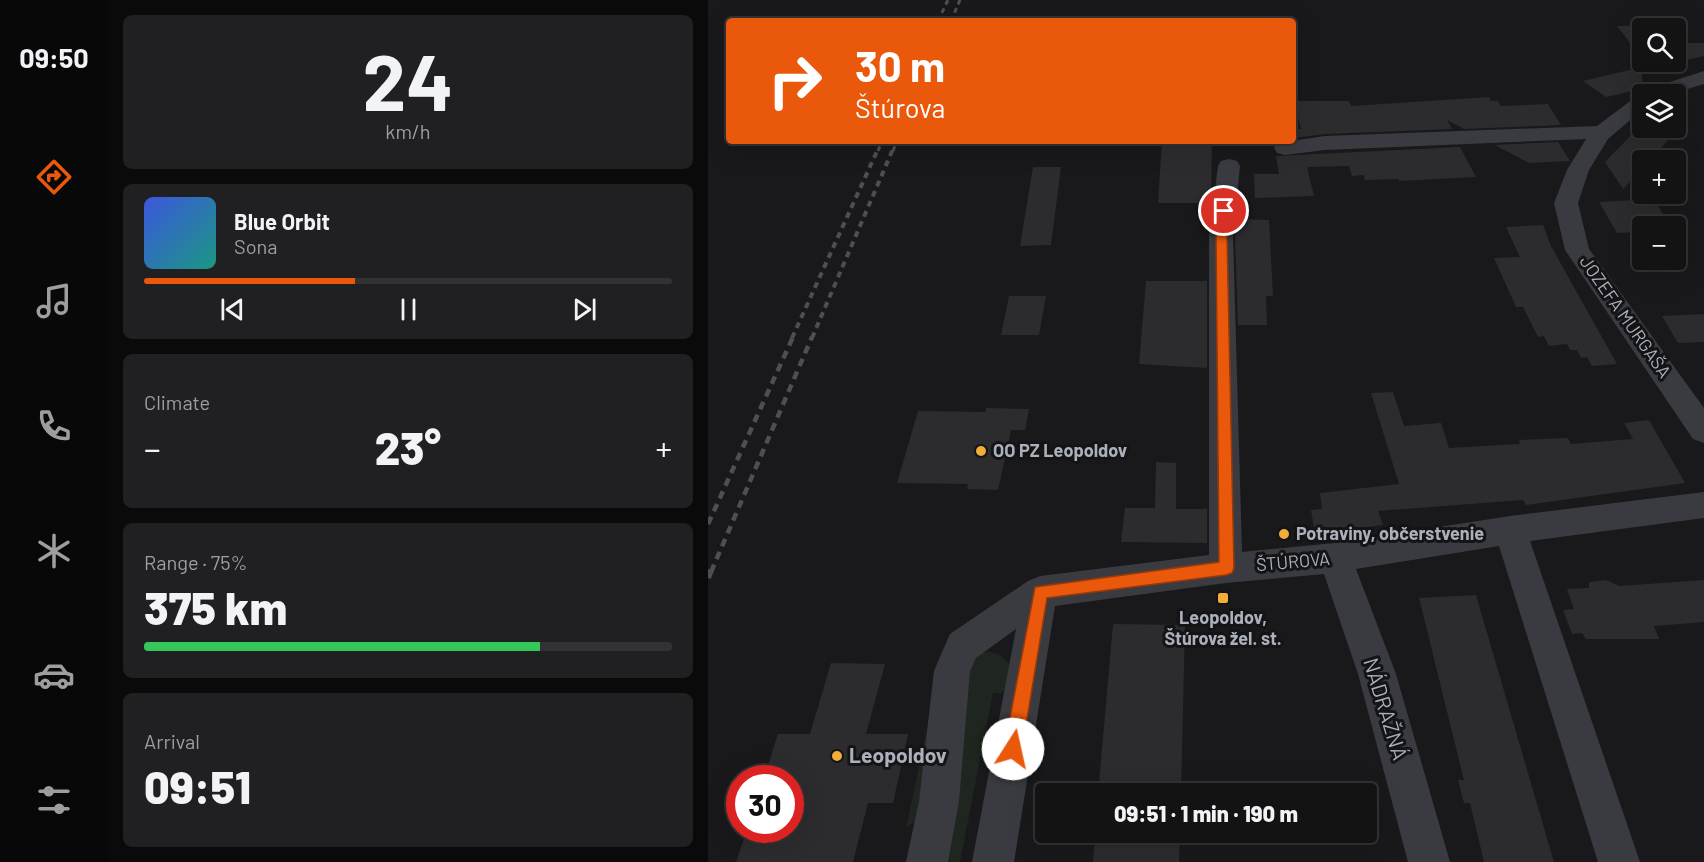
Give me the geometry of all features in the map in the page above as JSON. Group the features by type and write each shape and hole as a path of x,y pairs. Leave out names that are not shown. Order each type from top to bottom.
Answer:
{"street":[{"path":"1683,84 1704,77"},
{"name":"JOZEFA MURGAŠA","path":"1632,108 1602,132 1578,170 1566,203 1577,250 1704,431"},
{"path":"1285,148 1325,143 1602,132"},
{"path":"1226,568 1221,236 1229,166"},
{"name":"ŠTÚROVA","path":"1040,592 1226,568 1335,558 1510,530 1704,506"},
{"path":"1510,530 1618,862"},
{"name":"NÁDRAŽNÁ","path":"1335,558 1377,674 1429,862"},
{"path":"927,862 939,801 952,671 963,646 1040,592"},
{"path":"993,862 1040,592"}],"shaded area":[{"path":"987,652 1002,657 1019,677 1001,693 993,693 960,862 943,862 957,702 976,654"},
{"path":"935,691 929,811 906,828"}],"building":[{"path":"1617,26 1632,26 1632,45"},
{"path":"1686,43 1704,43 1704,56 1686,60"},
{"path":"1632,69 1632,72 1642,72 1642,84 1632,84 1632,91 1606,97 1583,81"},
{"path":"1489,97 1491,101 1498,101 1501,106 1548,104 1561,125 1464,129 1447,120 1452,129 1325,134 1296,138 1296,129 1301,129 1296,112 1296,101 1349,101 1351,106"},
{"path":"1632,134 1632,138 1670,138 1659,150 1632,150 1632,180 1623,189 1605,162"},
{"path":"1558,142 1570,161 1529,163 1495,145"},
{"path":"1162,144 1212,144 1211,203 1158,203"},
{"path":"1460,147 1476,177 1399,181 1399,179 1365,180 1364,175 1352,176 1349,166 1307,167 1314,196 1255,198 1254,174 1279,174 1276,156"},
{"path":"1033,167 1061,167 1051,245 1020,246"},
{"path":"1632,200 1632,204 1656,204 1664,216 1632,216 1632,232 1617,233 1599,202"},
{"path":"1237,219 1269,220 1273,296 1266,296 1267,325 1238,325 1235,236"},
{"path":"1543,225 1551,246 1617,364 1592,366 1587,357 1581,358 1577,350 1570,350 1567,344 1549,346 1544,336 1538,337 1523,307 1516,307 1494,258 1520,257 1506,227"},
{"path":"1146,281 1207,281 1207,368 1139,364"},
{"path":"1009,296 1046,296 1039,335 1001,335"},
{"path":"1704,314 1704,342 1678,343 1662,316"},
{"path":"1393,392 1404,426 1441,423 1449,448 1520,444 1519,440 1568,438 1571,444 1633,439 1624,423 1649,420 1685,483 1526,505 1523,500 1378,511 1383,525 1315,534 1311,510 1322,509 1320,493 1399,484 1371,393"},
{"path":"986,408 1029,409 1025,430 1011,430 998,490 967,489 968,484 897,483 918,411 986,412"},
{"path":"1156,462 1176,463 1176,509 1207,509 1207,543 1121,542 1125,508 1155,508"},
{"path":"1606,580 1619,586 1704,580 1704,622 1654,626 1659,639 1586,639 1582,633 1572,634 1563,610 1574,609 1567,589 1589,588 1589,582"},
{"path":"1476,595 1554,862 1484,862 1470,803 1464,803 1458,780 1464,780 1419,598"},
{"path":"1113,624 1185,625 1181,783 1099,783"},
{"name":"Leopoldov","path":"831,663 885,664 866,734 908,734 893,803 868,803 853,862 736,862 743,843 804,843 804,765 768,765 778,734 810,734"},
{"path":"1094,843 1180,843 1179,862 1093,862"}],"railway":[{"path":"939,18 948,0"},
{"path":"952,18 960,0"},
{"path":"878,151 881,144"},
{"path":"893,151 896,144"},
{"path":"792,338 878,149"},
{"path":"812,338 893,149"},
{"path":"708,524 793,337"},
{"path":"711,572 812,337"},
{"path":"708,578 711,570"}],"place":[{"name":"OO PZ Leopoldov","path":"981,451"},
{"name":"Potraviny, občerstvenie","path":"1284,534"},
{"name":"Leopoldov, Štúrova žel. st.","path":"1223,598"},
{"name":"Leopoldov","path":"837,756"}],"route":[{"path":"1013,749 1040,592 1226,568 1221,236 1224,211"}]}
